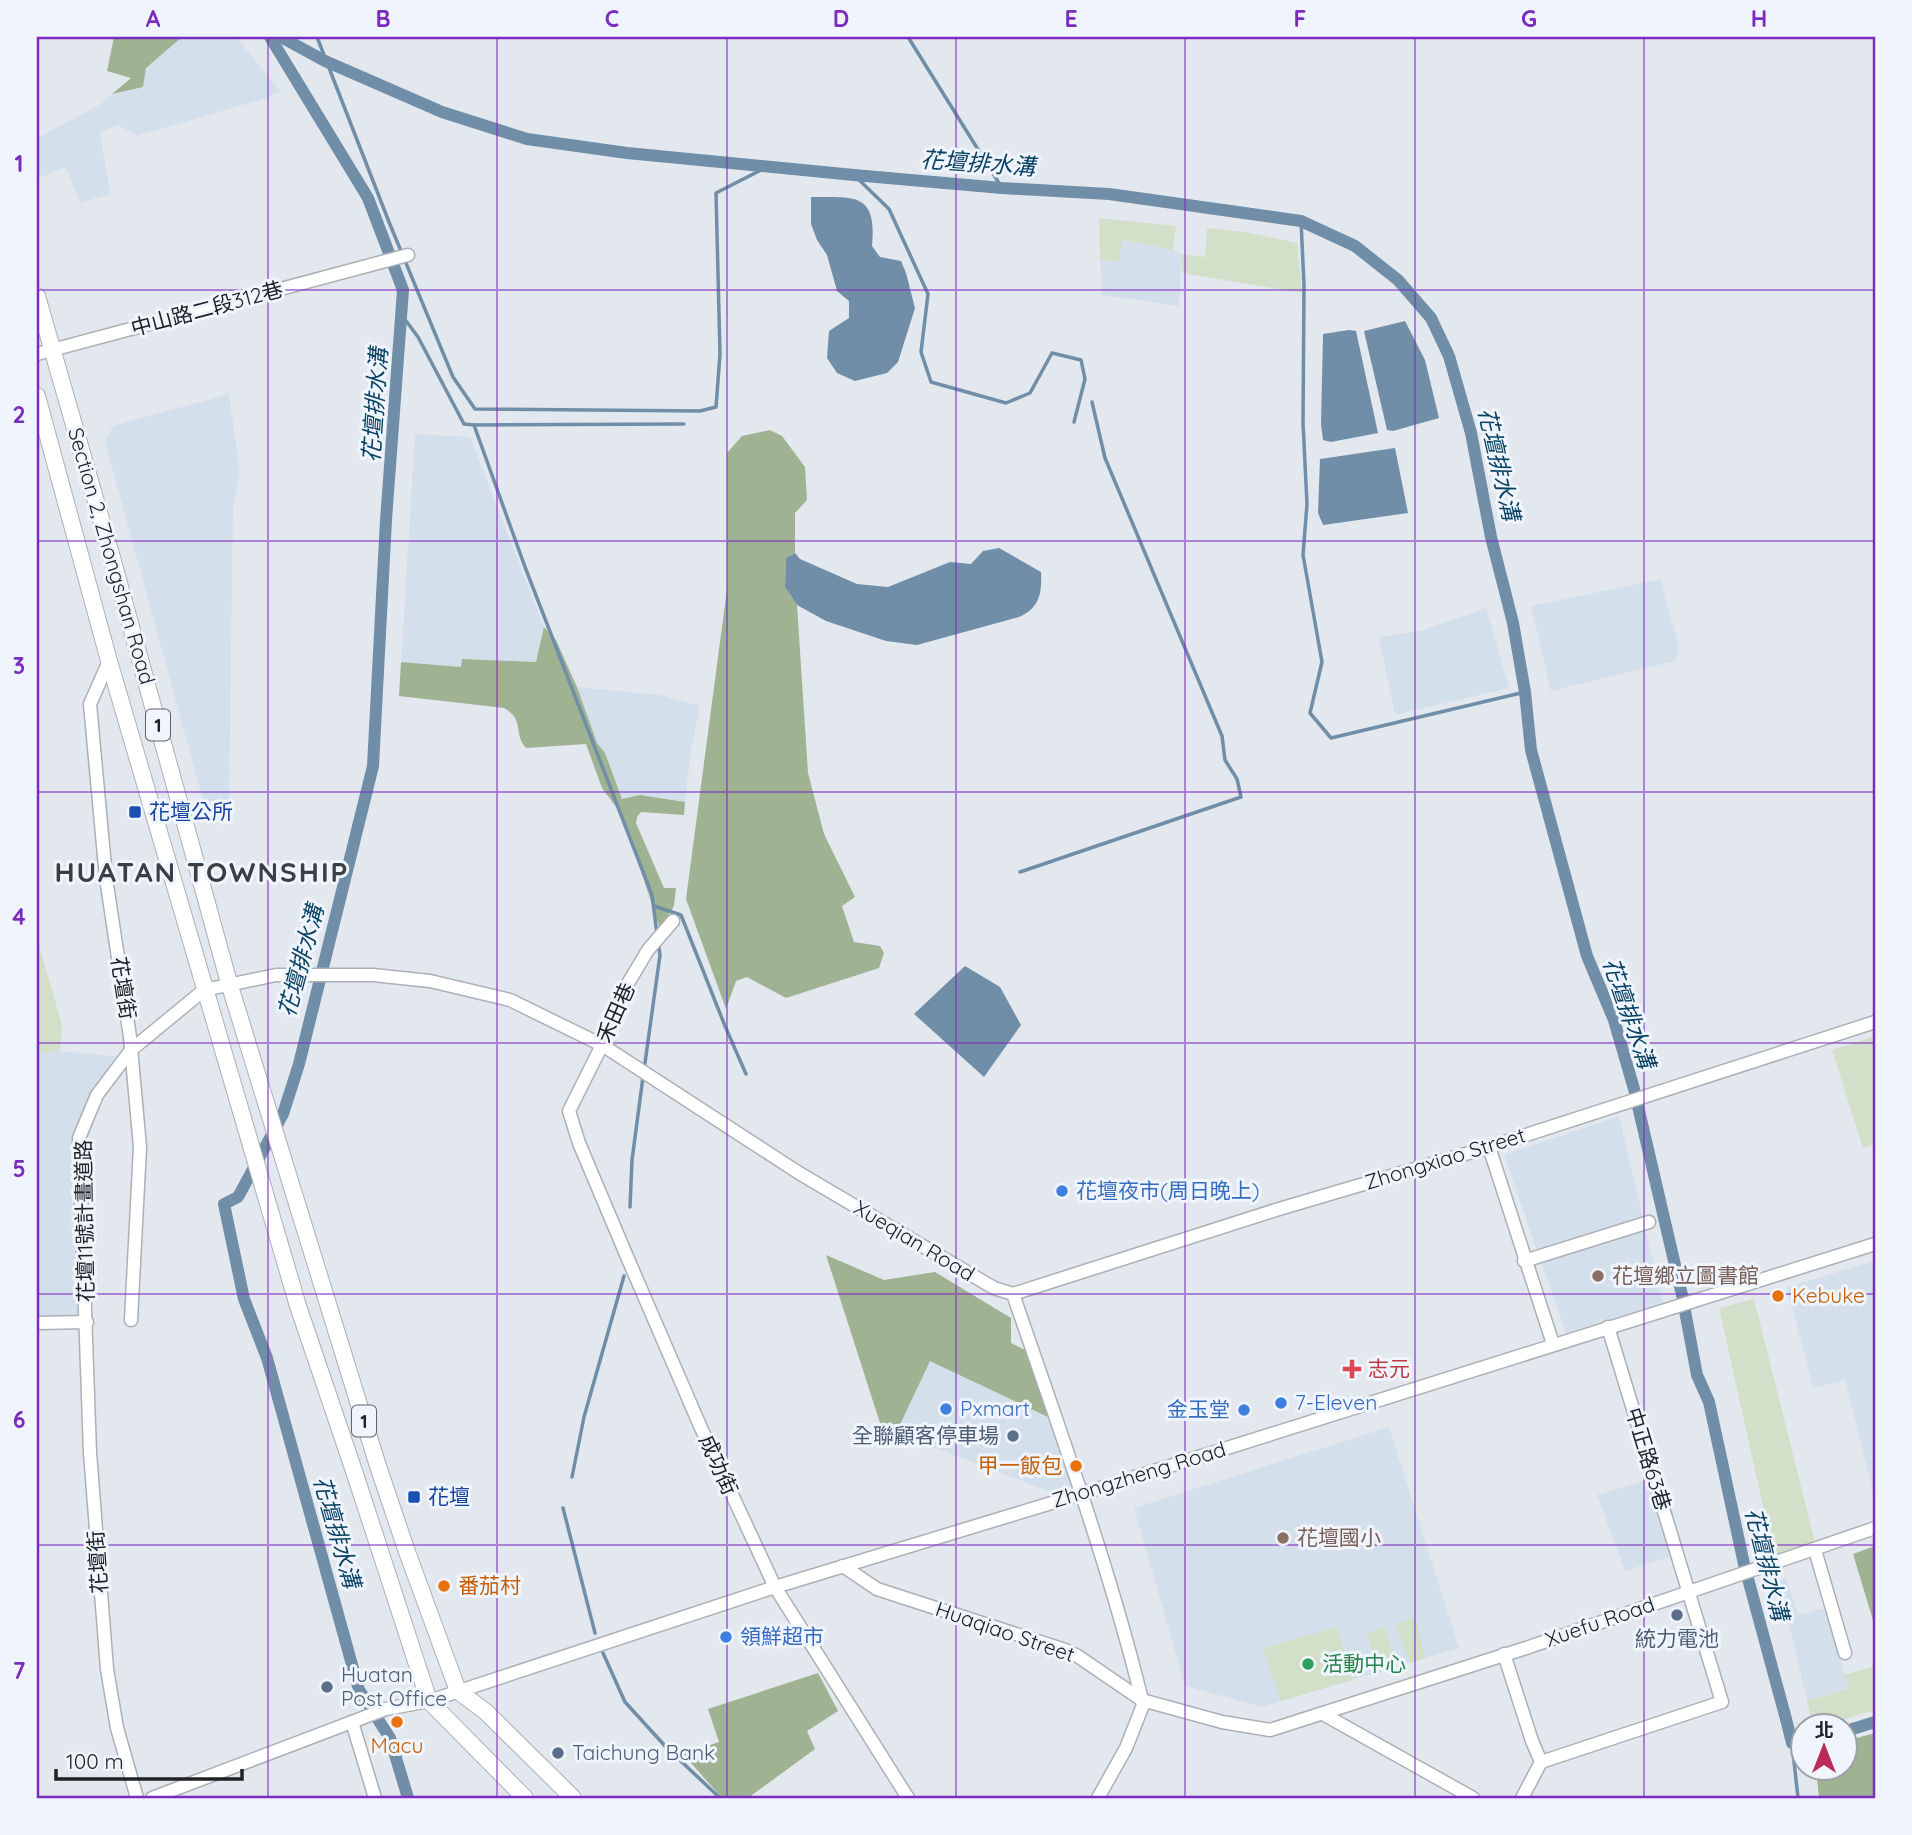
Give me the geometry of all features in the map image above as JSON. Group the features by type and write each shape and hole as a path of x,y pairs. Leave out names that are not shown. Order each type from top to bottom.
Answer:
{"main road":[{"name":"Section 2, Zhongshan Road","path":"37,296 43,352 111,554 229,983 264,1100 381,1475 458,1691"},
{"name":"Section 2, Zhongshan Road","path":"37,396 109,661 263,1190 298,1306 429,1702"},
{"path":"458,1691 486,1712 573,1798"},
{"name":"1","path":"429,1702 525,1798"}],"street":[{"name":"中山路二段312巷","path":"43,352 408,255"},
{"name":"花壇街","path":"109,661 90,704 106,878 131,1050 140,1147 131,1320"},
{"name":"禾田巷","path":"569,1111 602,1045 615,1005 648,950 673,921"},
{"name":"Xueqian Road","path":"229,983 276,975 373,975 430,981 510,999 602,1045 799,1172 994,1288 1013,1294"},
{"path":"204,990 229,983"},
{"name":"花壇11號計畫道路","path":"87,1322 79,1138 97,1095 131,1050 204,990"},
{"name":"Zhongxiao Street","path":"1013,1294 1255,1217 1489,1147 1875,1021"},
{"name":"成功街","path":"569,1111 579,1143 701,1428 775,1587 908,1798"},
{"path":"1489,1147 1553,1344"},
{"path":"1524,1261 1649,1222"},
{"name":"Zhongzheng Road","path":"458,1691 775,1587 1081,1494 1875,1244"},
{"path":"1013,1294 1081,1494 1132,1658 1143,1705 1126,1748 1098,1798"},
{"path":"37,1323 87,1322"},
{"name":"花壇街","path":"87,1322 90,1453 107,1669 117,1728 137,1798"},
{"name":"中正路63巷","path":"1541,1762 1722,1702 1608,1327"},
{"name":"Xuefu Road","path":"1324,1714 1875,1528"},
{"path":"1815,1550 1845,1653"},
{"name":"Huaqiao Street","path":"843,1566 877,1589 1065,1650 1142,1700 1222,1722 1270,1730 1324,1714"},
{"path":"1504,1654 1541,1762 1521,1798"},
{"path":"152,1798 386,1709 429,1702 458,1691"},
{"path":"1324,1714 1473,1798"},
{"path":"352,1722 375,1798"}],"shaded area":[{"path":"182,37 236,37 280,91 263,99 137,136 118,125 100,133 110,194 80,203 66,167 37,179 37,138 101,104 112,94 143,87 146,68"},
{"path":"1121,240 1182,254 1179,306 1102,295 1100,260 1119,261"},
{"path":"229,394 240,473 233,504 229,816 209,822 105,442 113,426"},
{"path":"415,434 470,437 544,627 537,662 462,659 461,667 401,662"},
{"path":"1661,579 1679,649 1675,661 1551,691 1531,606"},
{"path":"1486,608 1509,688 1395,715 1379,637 1424,630"},
{"path":"577,687 660,695 700,706 685,802 640,795 622,799 605,753 597,743"},
{"path":"60,1051 123,1057 85,1132 80,1316 37,1318 37,1053"},
{"path":"1619,1116 1663,1303 1566,1333 1504,1155"},
{"path":"1875,1261 1875,1501 1845,1380 1813,1388 1787,1287"},
{"path":"929,1360 1050,1418 1071,1484 1063,1491 1051,1492 896,1433"},
{"name":"花壇國小","path":"1389,1427 1459,1648 1262,1707 1185,1686 1134,1508"},
{"path":"1650,1479 1675,1555 1625,1571 1597,1495"},
{"path":"1786,1578 1798,1615 1825,1608 1849,1687 1807,1701 1779,1580"}],"green space":[{"path":"114,37 182,37 146,68 143,87 112,94 131,78 107,71"},
{"path":"1099,218 1176,226 1173,250 1122,240 1119,261 1100,260"},
{"path":"1207,228 1245,232 1297,243 1302,293 1182,273 1182,254 1205,257"},
{"path":"770,430 782,436 805,467 807,500 795,513 795,553 786,558 785,587 797,605 808,773 824,834 855,897 842,906 854,942 880,946 884,953 879,968 786,998 747,977 736,981 726,1009 686,899 727,589 727,453 742,436"},
{"path":"544,627 556,640 622,799 640,795 685,802 684,815 641,812 637,817 636,823 664,888 676,888 674,906 660,929 623,816 602,788 586,744 526,748 520,738 517,722 504,708 399,696 401,662 461,667 462,659 536,662"},
{"path":"37,938 62,1025 60,1051 37,1053"},
{"path":"1875,1036 1875,1144 1863,1148 1832,1050"},
{"path":"826,1255 884,1280 935,1272 1011,1318 1011,1343 1029,1352 1050,1418 930,1361 896,1433 881,1426"},
{"path":"1754,1299 1815,1542 1775,1560 1719,1308"},
{"path":"1875,1546 1875,1627 1853,1554"},
{"path":"1415,1618 1426,1658 1411,1663 1395,1624"},
{"name":"活動中心","path":"1337,1627 1352,1680 1281,1701 1263,1648"},
{"path":"1385,1627 1396,1667 1378,1672 1367,1633"},
{"path":"1875,1666 1875,1710 1860,1715 1810,1713 1807,1701 1849,1688 1844,1675"},
{"path":"818,1673 838,1711 807,1731 815,1749 748,1798 722,1798 683,1754 719,1742 708,1709"},
{"path":"1875,1733 1875,1798 1819,1798 1817,1783 1860,1783 1860,1737"}],"water":[{"path":"811,197 840,197 860,201 871,216 872,246 880,257 901,261 915,308 898,362 887,373 855,381 837,373 827,358 829,331 849,318 849,301 837,291 827,255 811,224"},
{"path":"1405,321 1425,360 1439,418 1393,431 1387,430 1364,331"},
{"path":"1356,331 1378,433 1331,442 1323,440 1321,424 1323,334"},
{"path":"1395,448 1408,513 1323,525 1318,513 1320,459"},
{"path":"999,548 1041,572 1040,593 1031,609 1019,617 917,645 886,641 826,621 797,605 785,587 786,558 795,553 800,559 857,584 888,587 950,562 971,564 983,551"},
{"path":"965,966 1000,987 1021,1025 984,1077 914,1014"}],"waterway":[{"name":"花壇排水溝","path":"270,37 368,198 403,290 386,520 373,766 299,1064 283,1114 238,1197 224,1204 244,1299 267,1358 359,1690 390,1738 408,1798"},
{"name":"花壇排水溝","path":"281,37 325,61 442,112 527,139 627,153 854,175 1109,194 1301,221 1355,246 1398,280 1431,318 1449,356 1471,433 1491,537 1513,623 1525,692 1531,750 1587,956 1614,1020 1634,1089 1682,1295 1697,1375 1709,1402 1744,1564 1790,1736"},
{"path":"317,37 453,377 475,409 700,411 716,407 720,354 716,193 767,167"},
{"path":"908,37 1002,188"},
{"path":"854,175 889,209 928,294 921,352 931,382 1006,403 1030,393 1052,353 1081,360 1085,379 1074,422"},
{"path":"1301,221 1304,285 1303,423 1307,504 1303,555 1322,662 1310,713 1331,738 1525,692"},
{"path":"401,314 418,337 464,424 474,425 525,567 652,895 657,934"},
{"path":"1020,872 1241,797 1237,779 1225,760 1222,736 1105,458 1092,402"},
{"path":"474,425 684,424"},
{"path":"654,906 681,915 746,1074"},
{"path":"644,1070 660,955 658,942"},
{"path":"630,1207 632,1160 643,1077"},
{"path":"572,1477 584,1417 624,1276"},
{"path":"563,1508 595,1633"},
{"path":"603,1653 625,1702 666,1747 720,1798"},
{"path":"1860,1727 1875,1722"},
{"name":"花壇排水溝","path":"1796,1783 1798,1798"}],"place":[{"name":"花壇公所","path":"135,812"},
{"name":"花壇夜市(周日晚上)","path":"1062,1191"},
{"name":"花壇鄉立圖書館","path":"1598,1276"},
{"name":"Kebuke","path":"1778,1296"},
{"name":"志元","path":"1352,1369"},
{"name":"7-Eleven","path":"1281,1403"},
{"name":"Pxmart","path":"946,1409"},
{"name":"金玉堂","path":"1244,1410"},
{"name":"全聯顧客停車場","path":"1013,1436"},
{"name":"甲一飯包","path":"1076,1466"},
{"name":"花壇","path":"414,1497"},
{"name":"花壇國小","path":"1283,1538"},
{"name":"番茄村","path":"444,1586"},
{"name":"統力電池","path":"1677,1615"},
{"name":"領鮮超市","path":"726,1637"},
{"name":"活動中心","path":"1308,1664"},
{"name":"Huatan Post Office","path":"327,1687"},
{"name":"Macu","path":"397,1722"},
{"name":"Taichung Bank","path":"558,1753"}],"district":[{"name":"HUATAN TOWNSHIP","path":"202,872"}]}
